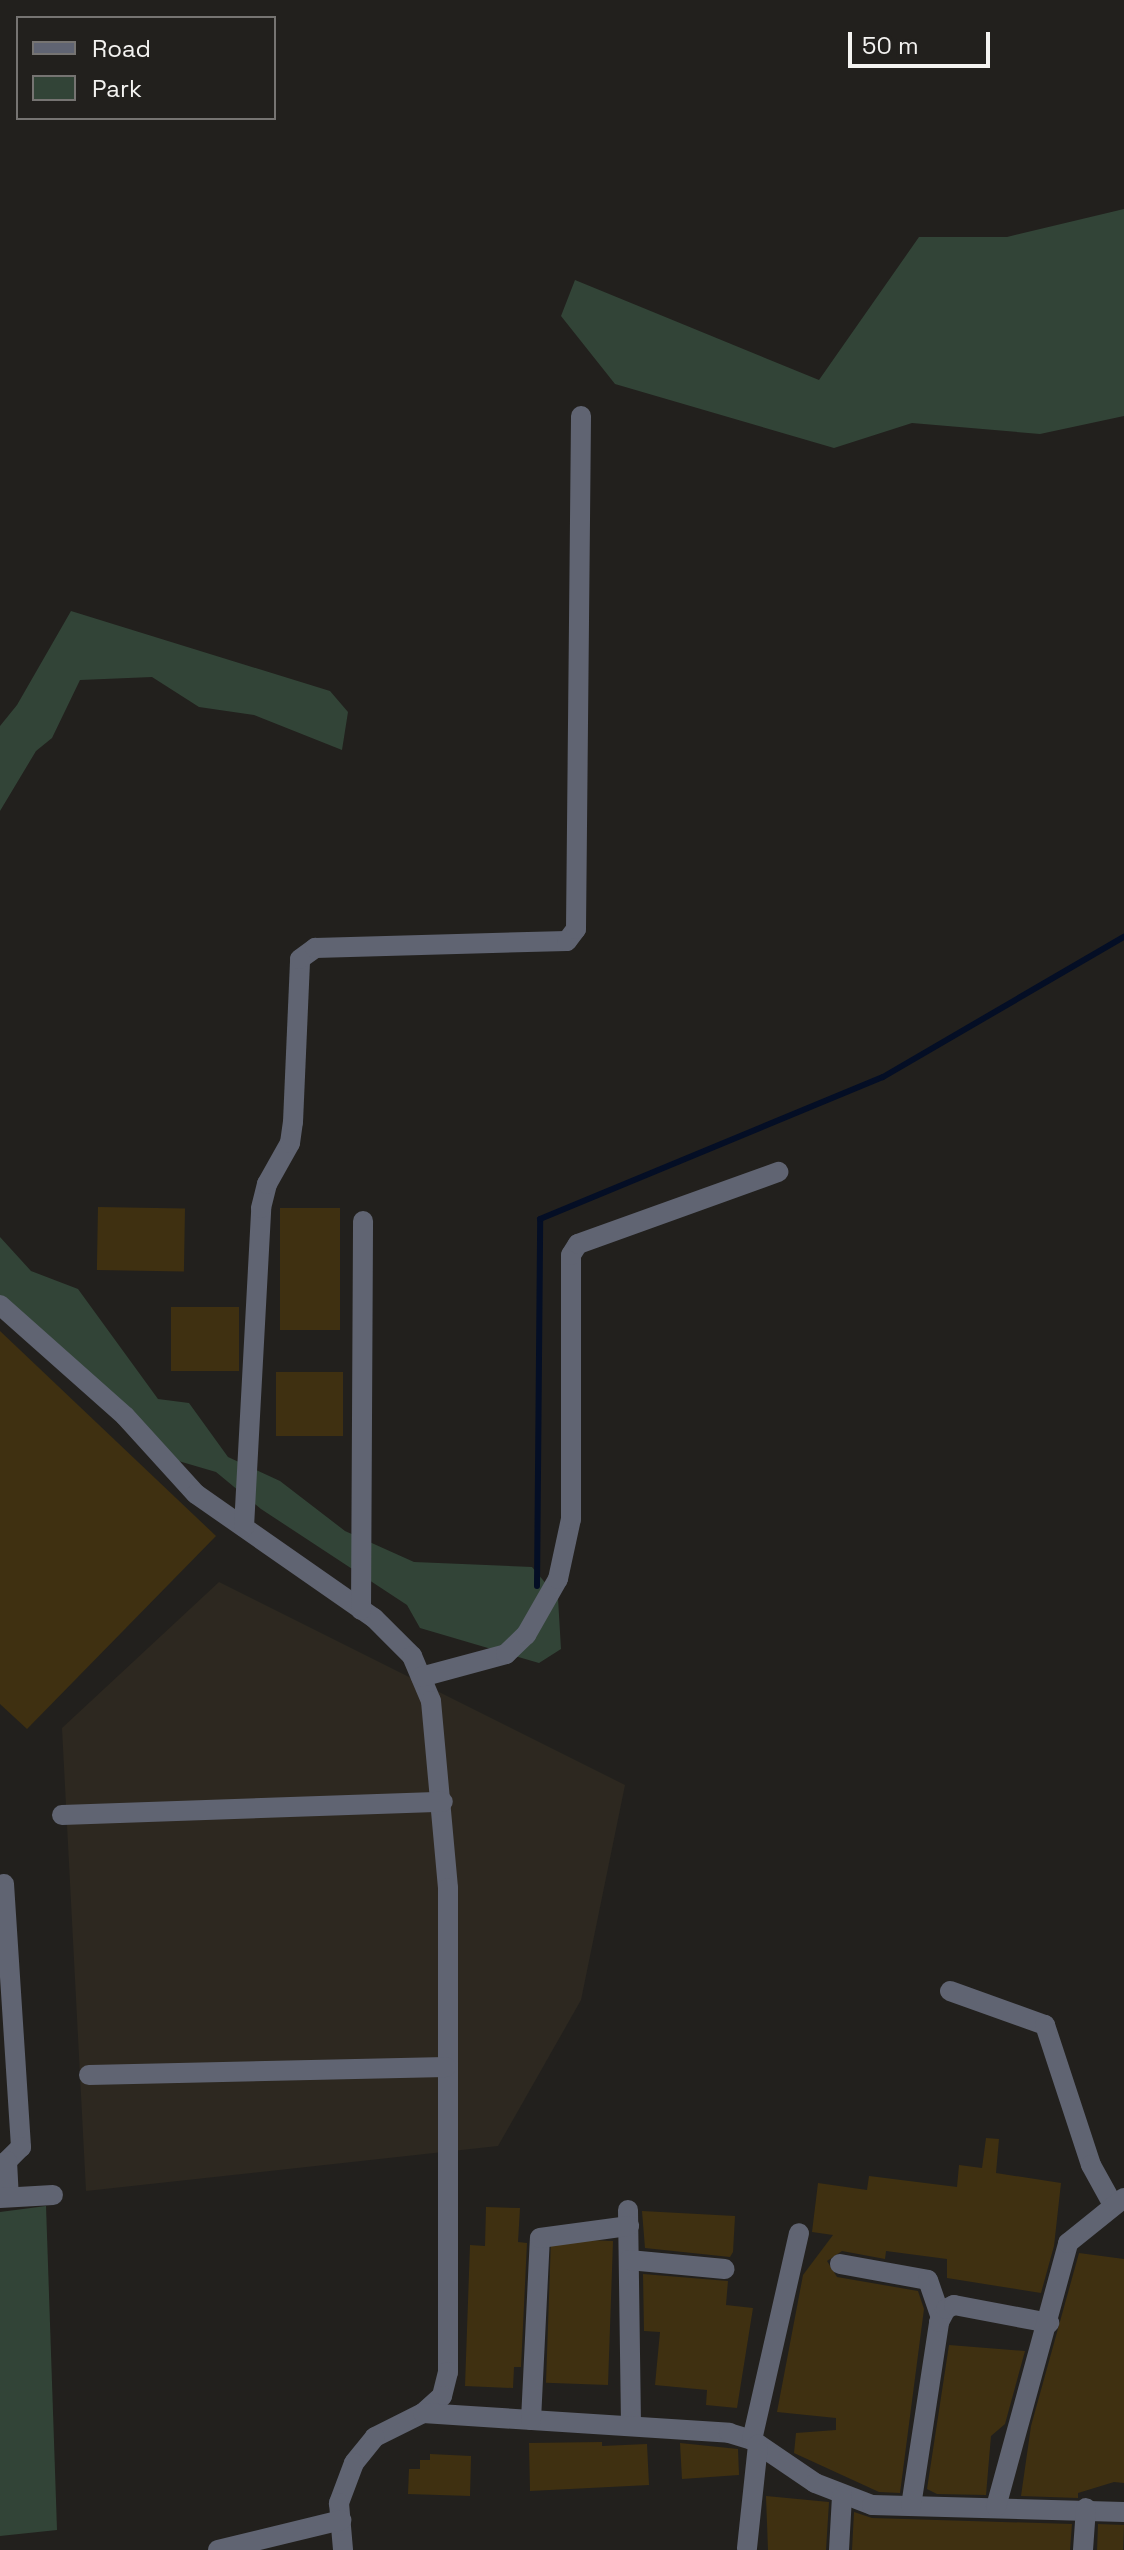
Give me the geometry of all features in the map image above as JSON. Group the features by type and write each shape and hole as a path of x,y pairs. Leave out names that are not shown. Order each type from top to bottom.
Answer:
{"street":[{"path":"244,1527 261,1208 267,1184 290,1143 300,959 315,948 567,941 576,929 581,416"},
{"path":"421,1677 506,1654 526,1635 558,1579 571,1519 571,1255 578,1244 778,1172"},
{"path":"361,1610 363,1221"},
{"path":"0,1305 125,1416 196,1494 361,1610 412,1656 431,1701 443,1802 448,2372 442,2396 423,2413 375,2437 354,2463 339,2503 343,2550"},
{"path":"62,1815 443,1802"},
{"path":"4,1884 21,2147 3,2161 5,2198 53,2195"},
{"path":"950,1991 1045,2025 1091,2165 1118,2200 1068,2243 1049,2323 996,2507"},
{"path":"89,2075 446,2067"},
{"path":"531,2420 540,2238 628,2218 631,2426"},
{"path":"747,2548 755,2442 799,2233"},
{"path":"629,2260 725,2269"},
{"path":"840,2264 928,2280 941,2317 911,2506"},
{"path":"941,2317 954,2305 1049,2323"},
{"path":"423,2413 729,2433 755,2442 788,2468 842,2496 872,2505 1086,2508 1124,2512"},
{"path":"839,2550 842,2496"},
{"path":"1083,2550 1086,2508"},
{"path":"221,2550 341,2520"}],"shaded area":[{"path":"219,1582 625,1785 581,2000 498,2146 86,2191 62,1728"}],"green space":[{"path":"1124,209 1124,416 1040,434 912,423 834,448 615,384 561,316 575,280 819,380 919,237 1007,237"},
{"path":"71,611 330,691 348,712 342,750 254,715 199,707 152,677 80,680 52,738 36,751 0,811 0,726 17,705"},
{"path":"0,1237 31,1271 78,1289 158,1399 189,1403 228,1457 280,1481 345,1531 414,1562 532,1567 558,1598 561,1649 539,1663 420,1628 407,1605 261,1509 216,1472 175,1460 0,1296"},
{"path":"46,2206 57,2530 0,2536 0,2212"}],"building":[{"path":"98,1207 185,1209 184,1272 97,1270"},
{"path":"280,1208 340,1208 340,1330 280,1330"},
{"path":"171,1307 239,1307 239,1371 171,1371"},
{"path":"0,1331 216,1536 27,1729 0,1704"},
{"path":"276,1372 343,1372 343,1436 276,1436"},
{"path":"986,2138 999,2139 996,2173 1061,2183 1054,2246 1041,2293 947,2278 947,2259 886,2251 885,2259 842,2251 827,2261 837,2277 918,2291 924,2309 900,2493 879,2492 794,2453 796,2433 836,2430 836,2418 777,2412 803,2275 833,2235 812,2232 818,2183 867,2190 869,2176 957,2187 959,2165 982,2168"},
{"path":"486,2207 520,2208 518,2242 527,2243 521,2367 514,2367 513,2388 465,2386 470,2245 485,2246"},
{"path":"642,2211 735,2216 733,2252 730,2257 645,2248"},
{"path":"551,2239 613,2241 608,2385 546,2383"},
{"path":"1079,2253 1124,2259 1124,2483 1114,2482 1078,2493 1078,2498 1021,2496 1031,2426"},
{"path":"643,2274 728,2281 726,2305 753,2308 737,2408 706,2405 707,2390 655,2385 660,2332 644,2331"},
{"path":"949,2345 1025,2351 1005,2424 991,2436 986,2495 937,2494 927,2489"},
{"path":"602,2442 602,2446 647,2444 649,2485 530,2491 529,2443"},
{"path":"680,2443 738,2449 739,2475 682,2479"},
{"path":"430,2454 471,2456 470,2496 408,2494 409,2469 420,2469 420,2460 430,2460"},
{"path":"766,2496 829,2502 826,2550 768,2550"},
{"path":"854,2512 872,2518 1072,2524 1070,2550 852,2550"},
{"path":"1098,2524 1124,2525 1123,2550 1097,2550"}],"waterway":[{"path":"537,1586 540,1219 883,1077 1124,937"}]}
